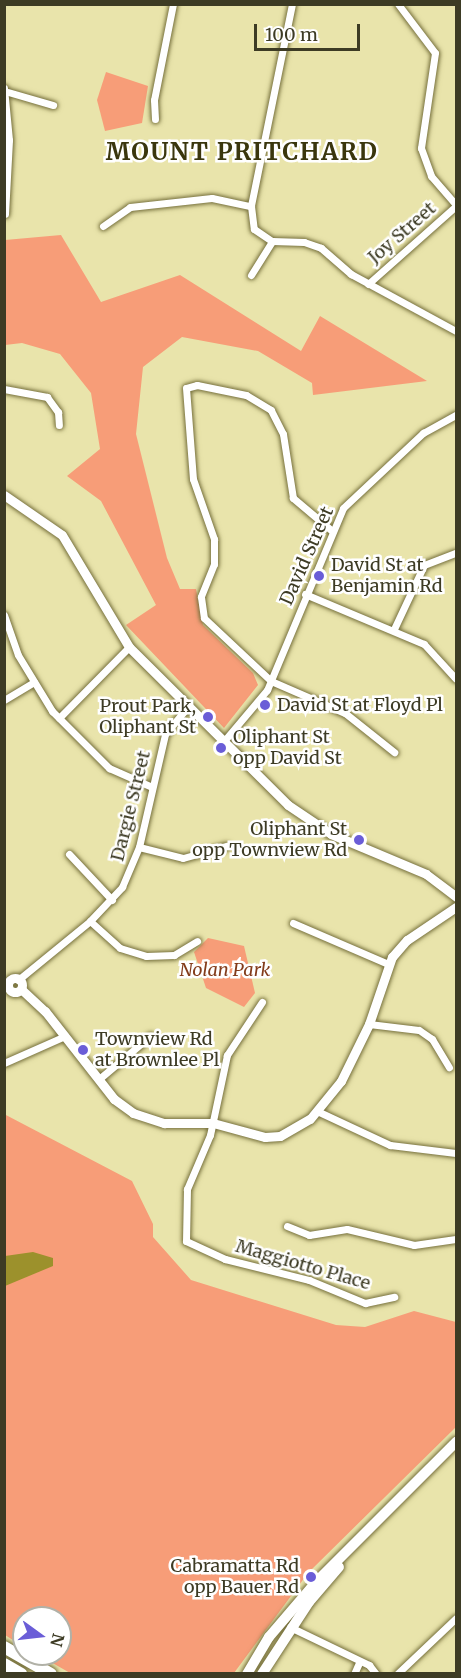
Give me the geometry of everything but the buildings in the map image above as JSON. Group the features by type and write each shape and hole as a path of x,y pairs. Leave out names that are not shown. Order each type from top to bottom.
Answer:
{"highway":[{"path":"4,1647 51,1674"},
{"path":"4,1664 21,1674"}],"main road":[{"path":"247,1674 286,1624 349,1552 456,1442"},
{"path":"262,1674 286,1624"}],"street":[{"path":"155,119 154,100 172,4"},
{"path":"292,4 251,206 254,229 272,241 312,245 368,284 456,331"},
{"path":"398,4 435,53 421,148 431,176 456,205"},
{"path":"5,214 6,90 53,105"},
{"path":"103,225 130,207 212,198 251,206"},
{"name":"Joy Street","path":"368,284 456,205"},
{"path":"251,275 272,241"},
{"path":"331,530 293,498 283,434 271,410 246,395 194,384 186,388 194,479 214,539 214,564 201,608 212,627 271,681 345,713 394,752"},
{"path":"4,389 47,397 58,412 59,425"},
{"name":"David Street","path":"224,741 258,704 271,681 331,530 348,502 414,440 456,415"},
{"path":"4,495 72,546 129,647 188,707 314,825 426,874 456,897"},
{"path":"394,629 424,565 456,553"},
{"path":"305,594 394,629 436,652 456,679"},
{"path":"4,615 10,637 34,682 59,718 116,773 152,787"},
{"path":"59,718 129,647"},
{"path":"4,700 34,682"},
{"name":"Dargie Street","path":"13,982 90,921 112,900 130,873 139,847 165,734 188,707"},
{"path":"139,847 183,858 226,846"},
{"path":"69,854 112,900"},
{"path":"13,982 65,1036 124,1107 141,1117 213,1124 273,1137 297,1130 317,1111 340,1081 369,1024 388,964 407,940 456,907"},
{"path":"90,921 115,945 146,956 187,951 197,941"},
{"path":"293,923 388,964"},
{"path":"213,1124 227,1055 262,1002"},
{"path":"369,1024 419,1030 432,1039 449,1067"},
{"path":"4,1063 65,1036"},
{"path":"99,1079 150,1036"},
{"path":"317,1111 390,1145 456,1153"},
{"name":"Maggiotto Place","path":"213,1124 187,1189 186,1241 225,1259 309,1280 366,1303 394,1297"},
{"path":"287,1226 309,1235 347,1229 414,1245 456,1240"},
{"path":"397,1674 456,1617"},
{"path":"286,1624 376,1674"},
{"path":"354,1674 359,1663"}],"green space":[{"path":"106,72 148,86 142,123 105,131 97,100"},
{"path":"61,235 101,302 180,275 301,351 320,316 427,381 313,395 312,383 258,351 182,337 143,367 136,434 167,558 180,589 196,589 203,625 253,673 258,685 224,728 126,625 156,605 101,501 67,476 100,449 91,393 60,354 22,343 5,345 5,240"},
{"name":"Nolan Park","path":"208,938 244,946 255,993 244,1007 206,988 194,952"},
{"path":"4,1114 132,1181 153,1224 153,1237 191,1280 336,1325 365,1327 414,1311 456,1322 456,1427 308,1573 234,1673 70,1673 58,1666 72,1666 72,1606 12,1606 12,1639 5,1635"}],"shaded area":[{"path":"33,1252 53,1258 53,1266 5,1286 5,1256"}],"place":[{"name":"David St at Benjamin Rd","path":"319,576"},
{"name":"David St at Floyd Pl","path":"265,705"},
{"name":"Prout Park, Oliphant St","path":"208,717"},
{"name":"Oliphant St opp David St","path":"221,748"},
{"name":"Oliphant St opp Townview Rd","path":"359,840"},
{"name":"Townview Rd at Brownlee Pl","path":"83,1050"},
{"name":"Cabramatta Rd opp Bauer Rd","path":"311,1577"}],"district":[{"name":"MOUNT PRITCHARD","path":"242,152"}]}
